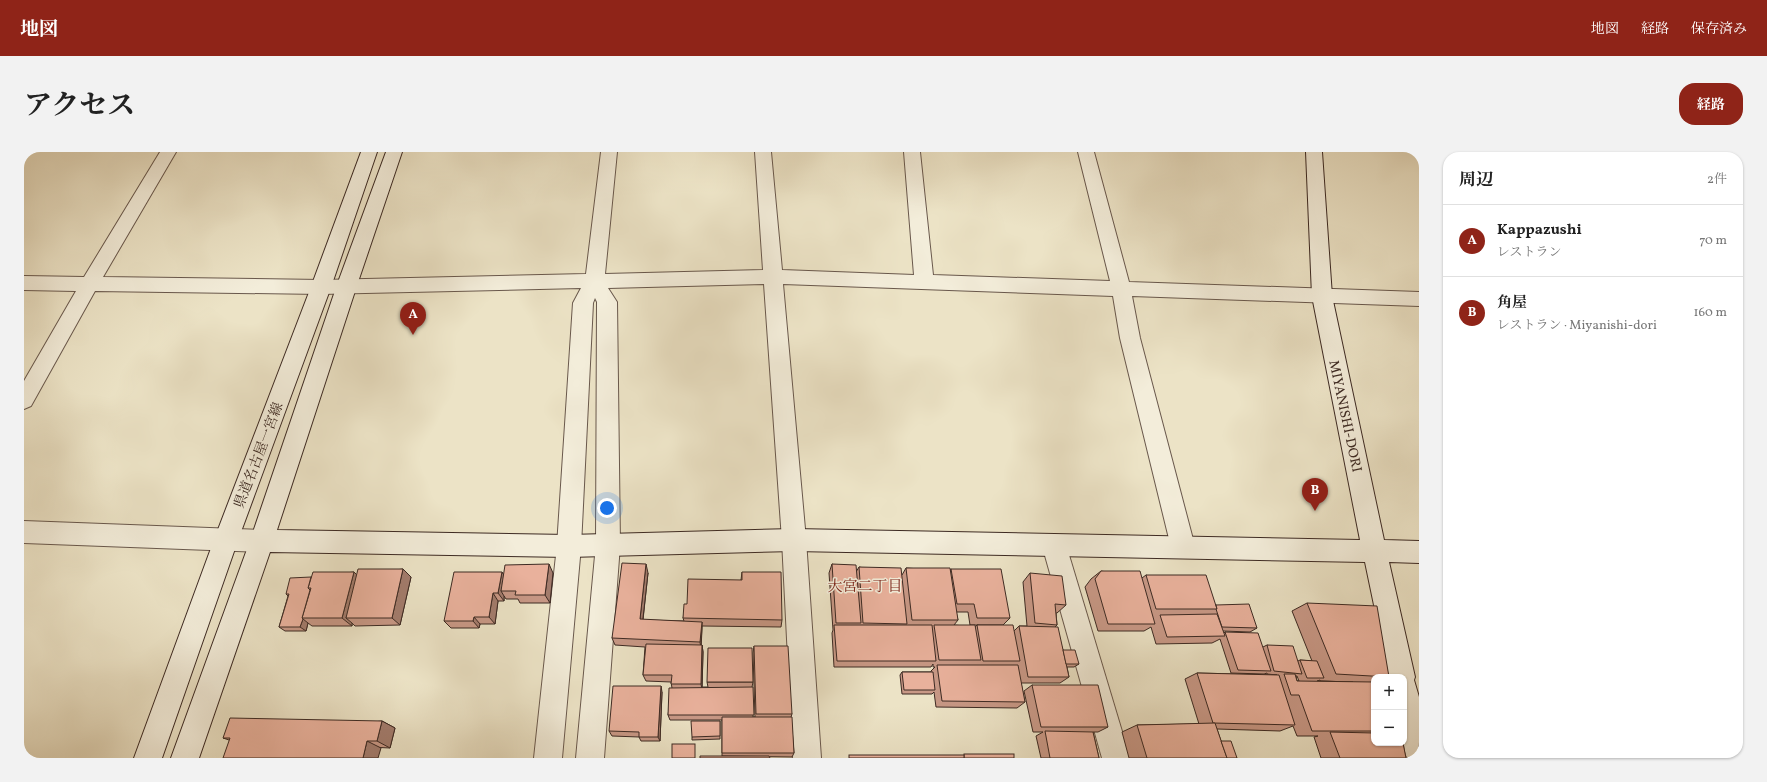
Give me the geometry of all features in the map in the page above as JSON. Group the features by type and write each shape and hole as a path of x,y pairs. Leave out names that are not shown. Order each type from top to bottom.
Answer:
{"street":[{"path":"24,400 89,284 168,152"},
{"name":"県道名古屋一宮線","path":"148,758 226,540 321,287 369,152"},
{"name":"県道名古屋一宮線","path":"185,758 262,541 347,285 394,152"},
{"path":"548,758 569,546 583,303 595,281 609,152"},
{"path":"763,152 794,540 807,758"},
{"path":"912,152 924,281"},
{"path":"1086,152 1121,290 1130,338 1183,547"},
{"name":"MIYANISHI-DORI","path":"1314,152 1322,296 1374,550 1401,674"},
{"path":"24,283 321,287 347,285 772,277 1419,299"},
{"path":"590,758 608,545 607,302 595,281"},
{"path":"24,532 262,541 569,546 794,540 1419,552"},
{"path":"1054,545 1116,758"},
{"path":"1407,702 1419,756"}],"building":[{"path":"622,563 646,564 640,619 702,622 700,642 612,638"},
{"path":"549,564 545,595 515,595 516,591 501,591 505,565"},
{"path":"832,564 856,565 861,623 836,623"},
{"path":"859,567 901,568 907,624 863,623"},
{"path":"906,568 950,568 958,620 912,620"},
{"path":"358,569 403,569 392,618 346,618"},
{"path":"951,569 1001,569 1010,618 977,618 974,604 957,604"},
{"path":"1101,571 1140,571 1155,624 1108,624 1095,579"},
{"path":"313,572 354,572 342,618 302,618 311,588 308,588"},
{"path":"454,572 502,572 498,593 493,593 489,617 474,617 473,621 444,621"},
{"path":"742,572 781,572 782,620 683,618 684,604 687,604 688,579 742,580"},
{"path":"1030,573 1062,576 1066,605 1055,604 1057,625 1035,623"},
{"path":"1146,575 1206,575 1217,609 1156,609"},
{"path":"311,577 308,588 310,590 300,627 279,627 289,594 286,594 290,578"},
{"path":"1307,603 1377,606 1388,674 1371,674 1371,676 1336,674"},
{"path":"1249,604 1257,628 1222,627 1216,605"},
{"path":"1217,614 1225,636 1167,637 1160,615"},
{"path":"834,625 932,625 936,661 837,661"},
{"path":"934,625 975,625 981,660 939,660"},
{"path":"977,625 1013,625 1020,661 983,661"},
{"path":"1019,626 1058,627 1069,677 1028,677"},
{"path":"1225,632 1258,633 1271,671 1238,670"},
{"path":"646,644 702,645 701,684 671,684 672,675 643,675"},
{"path":"1267,645 1293,646 1302,674 1274,671"},
{"path":"754,646 788,646 792,714 756,714"},
{"path":"708,648 752,648 753,682 707,682"},
{"path":"1063,650 1075,650 1079,664 1066,664"},
{"path":"1300,660 1317,661 1324,678 1307,678"},
{"path":"937,665 1018,665 1025,702 942,701"},
{"path":"902,672 933,672 935,690 904,690"},
{"path":"1197,673 1279,675 1295,725 1213,723"},
{"path":"1284,674 1295,674 1297,681 1371,682 1371,731 1312,731 1299,695 1291,695"},
{"path":"1032,685 1098,685 1108,727 1041,727"},
{"path":"613,686 661,686 658,737 639,737 639,732 609,731"},
{"path":"753,687 754,715 668,715 669,688"},
{"path":"722,717 792,717 794,753 722,753"},
{"path":"230,718 382,721 377,741 367,741 363,758 223,758 230,738 223,738"},
{"path":"691,721 720,721 720,736 692,737"},
{"path":"1215,723 1227,758 1147,758 1137,725"},
{"path":"1045,731 1093,732 1099,758 1050,758"},
{"path":"1330,732 1371,733 1371,746 1404,746 1406,758 1340,758"},
{"path":"1221,741 1231,741 1237,758 1227,758"},
{"path":"672,744 695,744 695,758 672,758"},
{"path":"964,754 1014,754 1014,758 964,758"},
{"path":"849,755 964,755 964,758 849,758"},
{"path":"700,756 769,756 770,758 700,758"}],"place":[{"name":"Kappazushi","path":"413,335"},
{"name":"角屋","path":"1315,511"}],"district":[{"name":"大宮二丁目","path":"865,586"}]}
